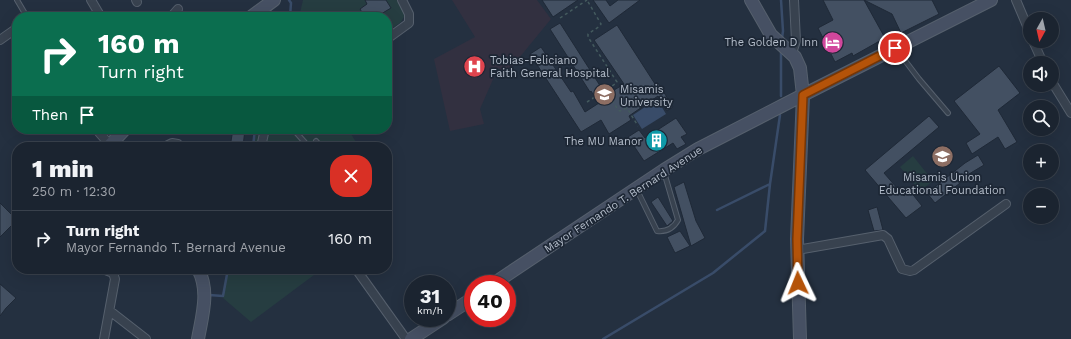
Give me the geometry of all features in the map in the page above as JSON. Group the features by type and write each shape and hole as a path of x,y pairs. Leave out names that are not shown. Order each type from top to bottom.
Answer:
{"main road":[{"path":"258,12 274,0"},
{"path":"751,0 771,35 796,57 800,68 803,95 798,250 800,339"},
{"name":"Mayor Fernando T. Bernard Avenue","path":"506,275 636,188 698,149 992,0"},
{"path":"115,142 122,134"},
{"path":"198,339 204,301 204,291 200,274"},
{"path":"411,339 429,327"}],"street":[{"path":"91,0 98,12"},
{"path":"392,35 409,23 409,14 402,0"},
{"path":"792,53 796,41 794,0"},
{"path":"1016,0 1023,16"},
{"path":"0,40 12,32"},
{"path":"1058,92 1071,113"},
{"path":"100,134 107,142"},
{"path":"798,250 884,235 888,239 902,269 910,271 914,270 1006,204"},
{"path":"104,339 110,312 115,276 113,274"},
{"path":"360,274 406,339"},
{"path":"110,312 146,339"}],"lane":[{"path":"17,0 24,12"},
{"path":"895,48 948,113"},
{"path":"297,134 305,142"},
{"path":"636,188 657,231 662,232 671,228 678,220 664,170"}],"path":[{"path":"560,18 587,0 601,24 588,34 588,37 616,82 587,102"},
{"path":"606,90 618,110 620,111 627,108 638,126"}],"shaded area":[{"name":"Tobias-Feliciano Faith General Hospital","path":"452,0 537,0 551,19 506,74 498,68 480,109 484,124 450,131 434,59 475,37"}],"green space":[{"path":"303,0 399,0 405,15 401,22 392,28 392,12 300,12"},
{"path":"256,134 351,134 356,142 254,142"},
{"path":"913,156 933,181 920,191 900,167"},
{"path":"228,274 315,274 251,322 223,298"}],"water":[{"path":"657,99 666,114 642,129 633,115"}],"building":[{"path":"365,0 386,0 391,8 384,12 362,12 360,9 367,4"},
{"path":"542,0 578,0 553,17"},
{"path":"593,0 606,0 610,6 618,0 640,0 609,23"},
{"path":"823,0 864,0 885,38 853,56 852,53 835,62 818,28 833,20"},
{"path":"864,0 932,0 939,14 901,33 892,14"},
{"path":"560,23 606,95 624,84 594,40 617,25 655,84 658,83 673,107 667,111 658,96 629,116 631,120 609,134 601,120 581,132 530,54 541,47 571,92 573,91 585,112 599,103 591,91 590,92 550,29"},
{"path":"999,66 1020,93 998,110 1017,142 1005,149 998,137 972,154 966,143 980,134 954,101"},
{"path":"929,116 939,127 884,173 904,196 910,191 922,206 906,218 865,170"},
{"name":"The MU Manor","path":"676,118 687,134 681,137 686,144 677,149 673,143 644,161 628,137 639,130 645,138"},
{"path":"232,134 244,134 244,142 231,142"},
{"path":"978,155 984,165 969,174 970,175 935,203 927,193 965,163"},
{"path":"684,182 696,221 705,238 691,246 674,187"},
{"path":"658,197 673,221 667,226 651,202"},
{"path":"0,203 12,215 12,225 0,237"},
{"path":"877,207 883,230 874,231 868,210"},
{"path":"680,231 690,246 675,253 667,237"},
{"path":"0,284 16,298 0,316"}],"waterway":[{"path":"289,0 291,3 290,12"},
{"path":"781,0 782,38"},
{"path":"781,50 781,96"},
{"path":"717,210 770,184 780,115"},
{"path":"254,134 254,142"},
{"path":"603,339 713,273 765,231 770,184"},
{"path":"209,297 209,295 223,296 227,274"}],"place":[{"name":"The Golden D Inn","path":"833,42"},
{"name":"Tobias-Feliciano Faith General Hospital","path":"474,66"},
{"name":"Misamis University","path":"604,95"},
{"name":"The MU Manor","path":"657,141"},
{"name":"Misamis Union Educational Foundation","path":"942,157"}],"route":[{"path":"798,283 797,239 803,95 895,48"}]}
